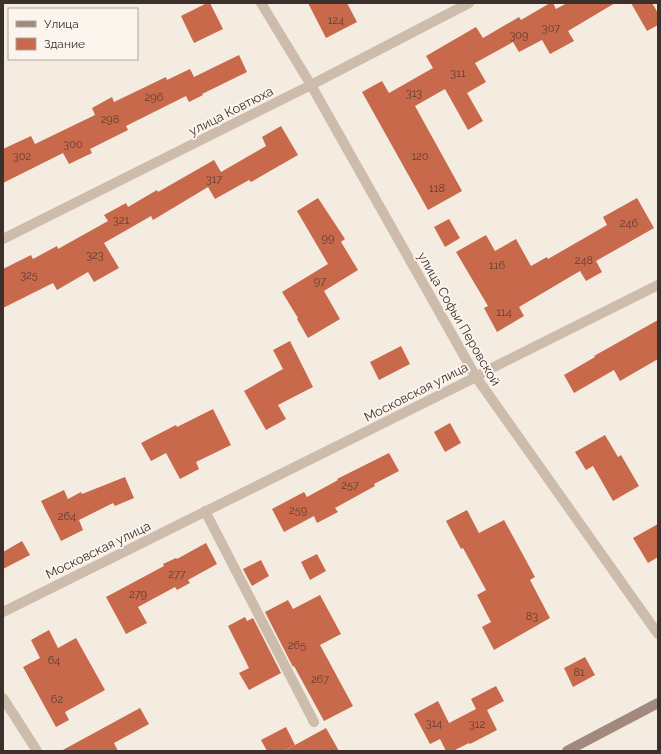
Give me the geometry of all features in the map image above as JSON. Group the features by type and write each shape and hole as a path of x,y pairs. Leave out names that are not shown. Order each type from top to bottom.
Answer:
{"main road":[{"path":"567,751 658,703"}],"street":[{"name":"улица Софьи Перовской","path":"261,3 311,85 476,377 658,634"},
{"name":"улица Ковтюха","path":"3,240 311,85 468,3"},
{"name":"Московская улица","path":"3,612 658,285"},
{"path":"205,511 314,722"},
{"path":"3,698 37,751"}],"building":[{"path":"207,3 210,3 223,29 194,43 181,16"},
{"path":"308,3 347,3 357,22 326,38"},
{"path":"550,3 553,3 556,9 567,3 615,3 568,31 574,41 550,54 542,40 519,52 513,42 475,63 486,82 467,93 483,121 468,130 445,89 415,106 462,191 428,210 362,92 382,81 389,93 433,68 426,56 476,27 483,38 519,17 521,20"},
{"path":"631,3 652,3 658,13 658,25 647,31"},
{"path":"239,55 247,72 189,102 186,96 126,126 128,130 90,149 92,153 69,164 63,153 3,183 3,149 31,136 35,144 95,115 92,108 112,97 114,102 166,77 167,80 190,69 194,77"},
{"path":"281,126 298,155 251,182 249,180 215,199 208,187 153,220 151,216 104,243 119,268 94,282 88,272 57,290 53,283 3,308 3,269 31,255 33,259 57,246 58,249 108,221 104,215 126,203 128,207 157,190 158,192 214,160 221,172 266,146 262,137"},
{"path":"318,198 345,239 341,242 358,270 324,291 340,319 308,338 282,292 328,264 297,211"},
{"path":"637,198 654,228 596,261 602,272 586,281 580,271 519,307 524,316 497,332 484,308 488,306 456,252 486,235 495,251 516,239 531,266 547,257 548,259 607,225 603,217"},
{"path":"449,219 460,238 445,247 434,227"},
{"path":"658,320 658,359 620,381 614,370 574,393 564,375 595,357 594,356"},
{"path":"290,341 313,387 278,405 286,419 266,430 244,391 283,369 273,350"},
{"path":"401,346 410,364 379,380 370,362"},
{"path":"213,409 231,445 196,462 199,469 180,479 166,453 151,461 141,443 176,425 177,427"},
{"path":"450,423 461,443 445,452 434,432"},
{"path":"605,435 618,457 621,455 639,486 613,501 593,466 586,470 575,452"},
{"path":"389,453 399,471 374,484 375,486 335,508 338,512 317,523 314,516 284,532 272,509 304,492 307,497 338,480 337,479"},
{"path":"125,477 134,498 115,506 113,503 79,520 83,530 61,541 41,501 64,490 68,499 81,492 82,494"},
{"path":"467,510 479,533 504,520 535,577 530,580 550,618 494,650 482,627 491,622 477,595 486,590 446,521"},
{"path":"658,524 658,557 648,563 633,538"},
{"path":"22,541 30,555 3,569 3,552"},
{"path":"206,543 217,564 188,580 190,583 177,590 175,587 138,607 147,623 126,634 106,597 164,566 163,564 176,558 177,559"},
{"path":"317,554 326,571 310,580 301,562"},
{"path":"261,560 269,576 252,586 243,569"},
{"path":"320,595 341,634 320,645 353,706 324,721 294,666 293,667 265,612 288,600 293,609"},
{"path":"245,617 247,621 253,618 281,673 249,690 239,673 249,668 228,626"},
{"path":"49,630 58,648 76,638 105,690 65,712 69,720 56,727 23,667 40,658 31,640"},
{"path":"585,657 595,675 573,687 564,668"},
{"path":"496,686 504,701 487,710 497,730 453,751 446,751 440,739 430,744 414,714 438,701 449,723 476,709 471,699"},
{"path":"140,708 149,724 114,743 118,751 61,751"},
{"path":"286,727 295,745 284,751 267,751 261,740"},
{"path":"326,728 339,751 284,751 295,745"}]}
